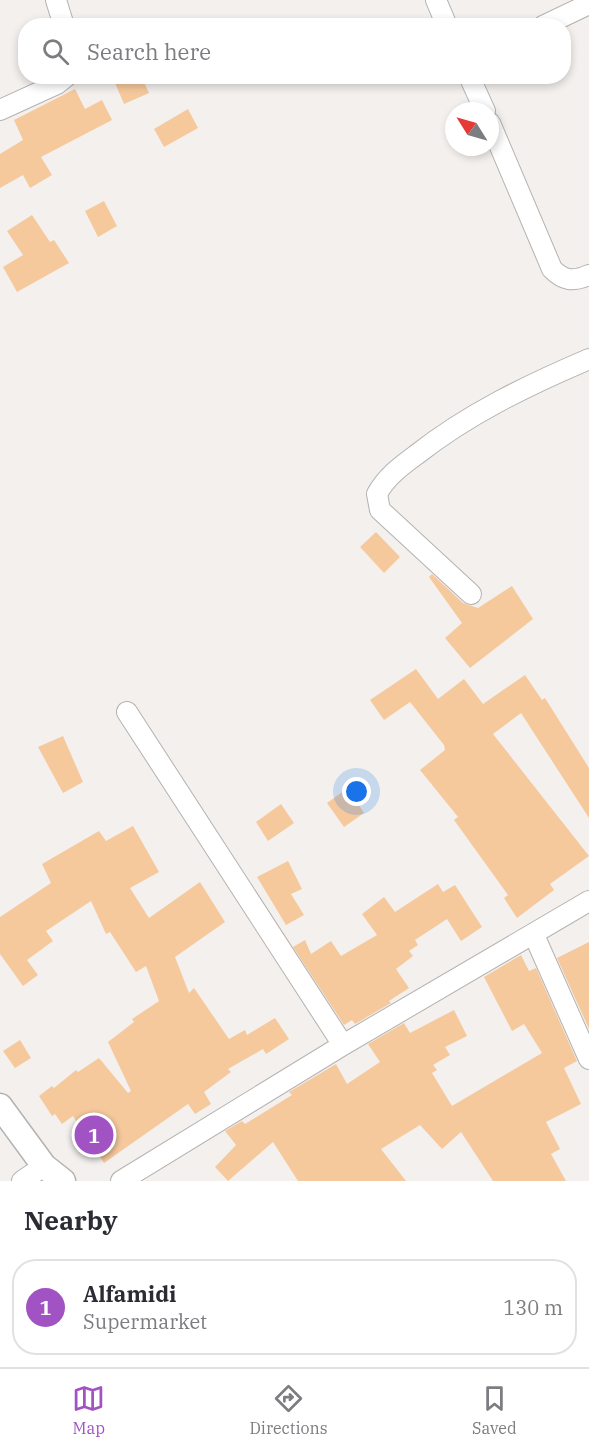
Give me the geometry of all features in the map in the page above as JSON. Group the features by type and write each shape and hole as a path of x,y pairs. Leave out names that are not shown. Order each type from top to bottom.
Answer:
{"street":[{"path":"56,0 62,18"},
{"path":"436,0 444,18"},
{"path":"560,18 589,4"},
{"path":"0,110 57,84"},
{"path":"473,84 481,102"},
{"path":"499,144 552,268 564,279 571,281 589,275"},
{"path":"471,594 380,510 376,494 382,484 402,466 480,411 589,359"},
{"path":"127,712 343,1045"},
{"path":"121,1181 343,1045 589,901"},
{"path":"534,935 589,1059"},
{"path":"0,1106 53,1174 22,1181"}],"building":[{"path":"115,84 145,84 149,93 124,104"},
{"path":"75,89 85,109 102,100 112,120 41,157 52,175 30,188 23,175 0,188 0,154 23,140 14,120"},
{"path":"188,109 198,128 164,147 154,129"},
{"path":"104,201 117,226 98,237 85,211"},
{"path":"32,215 50,242 54,240 69,263 17,292 3,267 23,255 7,231"},
{"path":"376,532 400,557 384,573 360,547"},
{"path":"432,574 463,603 478,608 512,586 533,619 470,668 445,638 462,623 429,577"},
{"path":"416,669 438,699 464,679 483,704 525,675 542,700 545,698 589,768 589,818 521,713 493,734 589,856 550,884 554,890 517,918 504,898 508,895 454,820 458,817 420,770 445,750 444,745 410,702 384,720 370,700"},
{"path":"63,736 83,782 63,793 38,747"},
{"path":"348,788 364,813 344,827 327,803"},
{"path":"281,804 294,823 268,841 256,822"},
{"path":"133,826 159,872 130,888 149,918 200,882 225,922 175,957 189,993 194,988 229,1039 245,1030 247,1035 275,1018 289,1039 266,1054 263,1049 228,1069 231,1072 204,1092 211,1104 195,1114 188,1104 104,1163 73,1116 62,1124 55,1114 52,1116 39,1096 52,1086 54,1088 76,1070 78,1072 99,1058 128,1093 131,1091 108,1042 134,1022 132,1019 159,1001 146,966 136,972 110,932 106,934 91,901 46,931 53,941 27,960 38,975 23,986 0,954 0,917 51,883 42,864 99,831 106,841"},
{"path":"288,861 302,889 291,894 304,915 286,925 257,877"},
{"path":"438,884 443,892 455,885 482,927 461,941 447,919 415,940 418,945 409,951 413,956 396,969 409,988 389,1001 391,1003 355,1024 352,1020 344,1025 293,947 305,940 311,954 331,941 341,956 377,935 362,914 384,897 395,912"},
{"path":"589,942 589,1029 557,958"},
{"path":"521,955 529,971 536,968 577,1061 564,1068 581,1104 546,1122 560,1149 551,1154 566,1181 493,1181 461,1132 442,1149 420,1125 381,1149 406,1181 298,1181 273,1142 228,1181 215,1167 236,1145 225,1131 242,1121 245,1124 292,1095 289,1092 336,1064 347,1084 380,1062 368,1044 404,1023 410,1033 454,1010 467,1036 445,1047 450,1055 433,1065 437,1070 432,1073 452,1106 542,1053 524,1024 512,1031 484,977"},
{"path":"20,1040 31,1058 15,1068 3,1051"}],"place":[{"name":"Alfamidi","path":"94,1135"}]}
